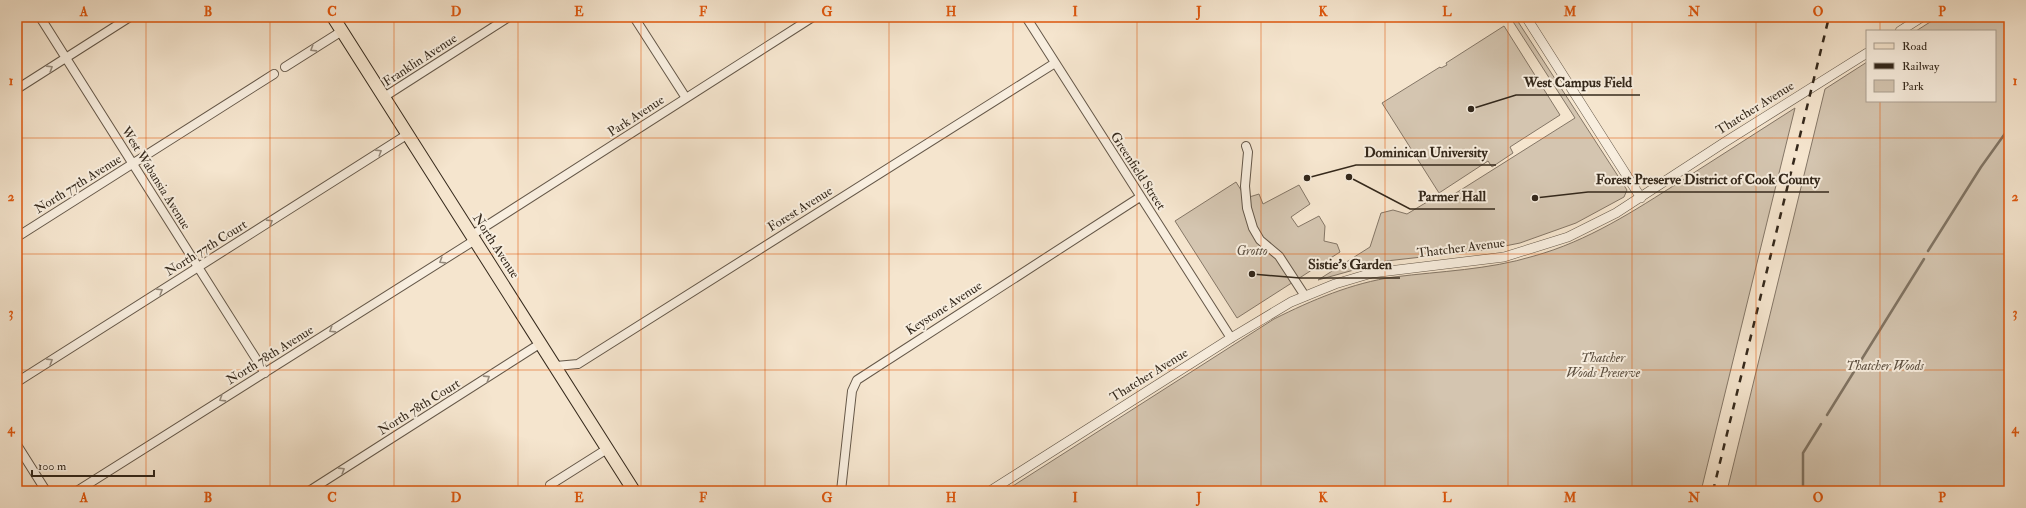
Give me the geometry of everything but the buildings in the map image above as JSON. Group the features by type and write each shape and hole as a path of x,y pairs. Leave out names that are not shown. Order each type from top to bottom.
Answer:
{"main road":[{"name":"North Avenue","path":"333,17 634,491"}],"street":[{"name":"West Wabansia Avenue","path":"40,17 265,373"},
{"path":"17,89 130,17"},
{"name":"Franklin Avenue","path":"384,97 509,17"},
{"path":"634,17 686,98"},
{"name":"Park Avenue","path":"473,237 686,98 814,17"},
{"name":"Greenfield Street","path":"1026,17 1231,338"},
{"path":"1902,30 1922,17"},
{"path":"1530,18 1641,198"},
{"path":"285,67 342,30"},
{"name":"Thatcher Avenue","path":"990,491 1231,338 1272,313 1304,296 1335,284 1372,273 1412,267 1479,261 1548,245 1596,224 1641,198 1725,142 1866,54"},
{"name":"Forest Avenue","path":"556,366 578,364 1055,63"},
{"name":"North 77th Avenue","path":"17,237 274,74"},
{"name":"North 77th Court","path":"17,382 408,134"},
{"path":"1246,146 1248,152 1245,186 1247,208 1253,228 1260,240 1279,256 1304,296"},
{"name":"Keystone Avenue","path":"841,491 852,392 857,380 1140,197"},
{"name":"North 78th Avenue","path":"77,491 265,373 473,237"},
{"name":"North 78th Court","path":"309,491 541,343"},
{"path":"17,445 46,491"},
{"path":"550,485 607,449"}],"green space":[{"path":"1510,17 1515,17 1627,190 1624,197 1576,223 1520,243 1485,250 1386,261 1318,280 1370,247 1381,213 1393,210 1407,214 1437,196 1448,198 1575,118"},
{"name":"Thatcher Woods","path":"1938,17 2009,17 2009,491 1727,491 1825,89 1866,63 1866,102 1996,102 1996,30 1918,30"},
{"path":"1504,26 1560,115 1510,147 1513,153 1492,167 1488,161 1439,193 1382,103 1440,67 1441,68 1447,65 1446,63"},
{"name":"Thatcher Woods Preserve","path":"1795,108 1701,491 1005,491 1274,319 1288,312 1332,293 1363,283 1394,277 1464,270 1517,261 1554,250 1592,234 1646,203"},
{"name":"Grotto","path":"1236,182 1246,198 1259,194 1263,204 1299,185 1310,204 1291,217 1298,227 1319,216 1325,226 1324,241 1337,244 1340,252 1237,318 1175,221"}],"waterway":[{"path":"1928,251 1981,167 2009,128"},
{"path":"1827,415 1924,259"},
{"path":"1803,491 1803,453 1821,424"}],"railway":[{"path":"1713,491 1829,17"}],"place":[{"name":"West Campus Field","path":"1471,109"},
{"name":"Parmer Hall","path":"1349,177"},
{"name":"Dominican University","path":"1307,178"},
{"name":"Forest Preserve District of Cook County","path":"1535,198"},
{"name":"Sistie’s Garden","path":"1252,274"}]}
